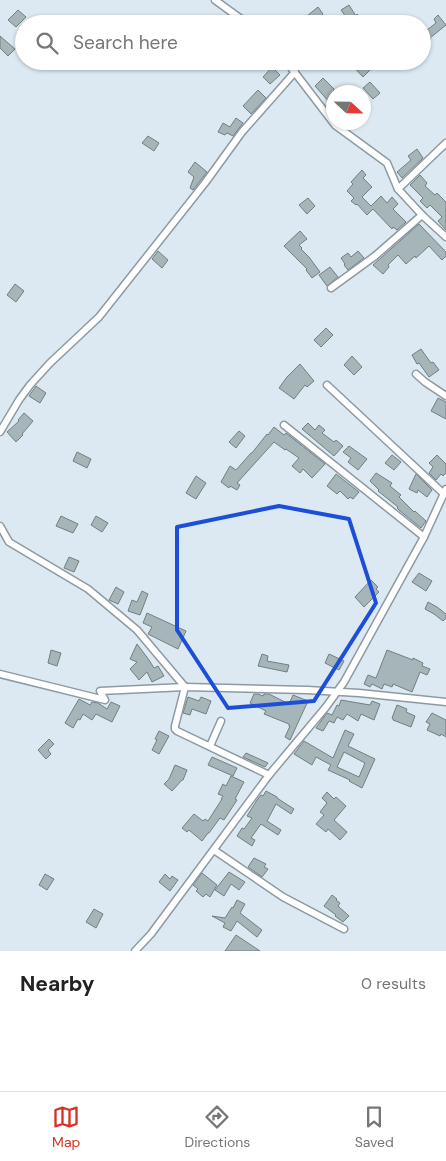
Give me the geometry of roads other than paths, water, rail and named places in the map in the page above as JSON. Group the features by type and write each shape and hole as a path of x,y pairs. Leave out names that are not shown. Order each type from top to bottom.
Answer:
{"street":[{"path":"215,0 236,15"},
{"path":"0,432 18,400 30,385 50,363 99,317 205,183 242,132 295,72 335,125 387,163 398,189 446,237"},
{"path":"398,189 446,143"},
{"path":"331,288 375,256 422,215"},
{"path":"416,374 446,396"},
{"path":"135,951 151,934 269,775 326,707 344,682 424,537 445,492 327,385"},
{"path":"284,425 424,537"},
{"path":"0,526 9,542 88,589 137,630 185,687"},
{"path":"0,674 105,700 100,691 185,687 359,693 446,702"},
{"path":"185,687 175,728 269,775"},
{"path":"210,746 221,721"},
{"path":"214,850 283,897 344,929"}]}
